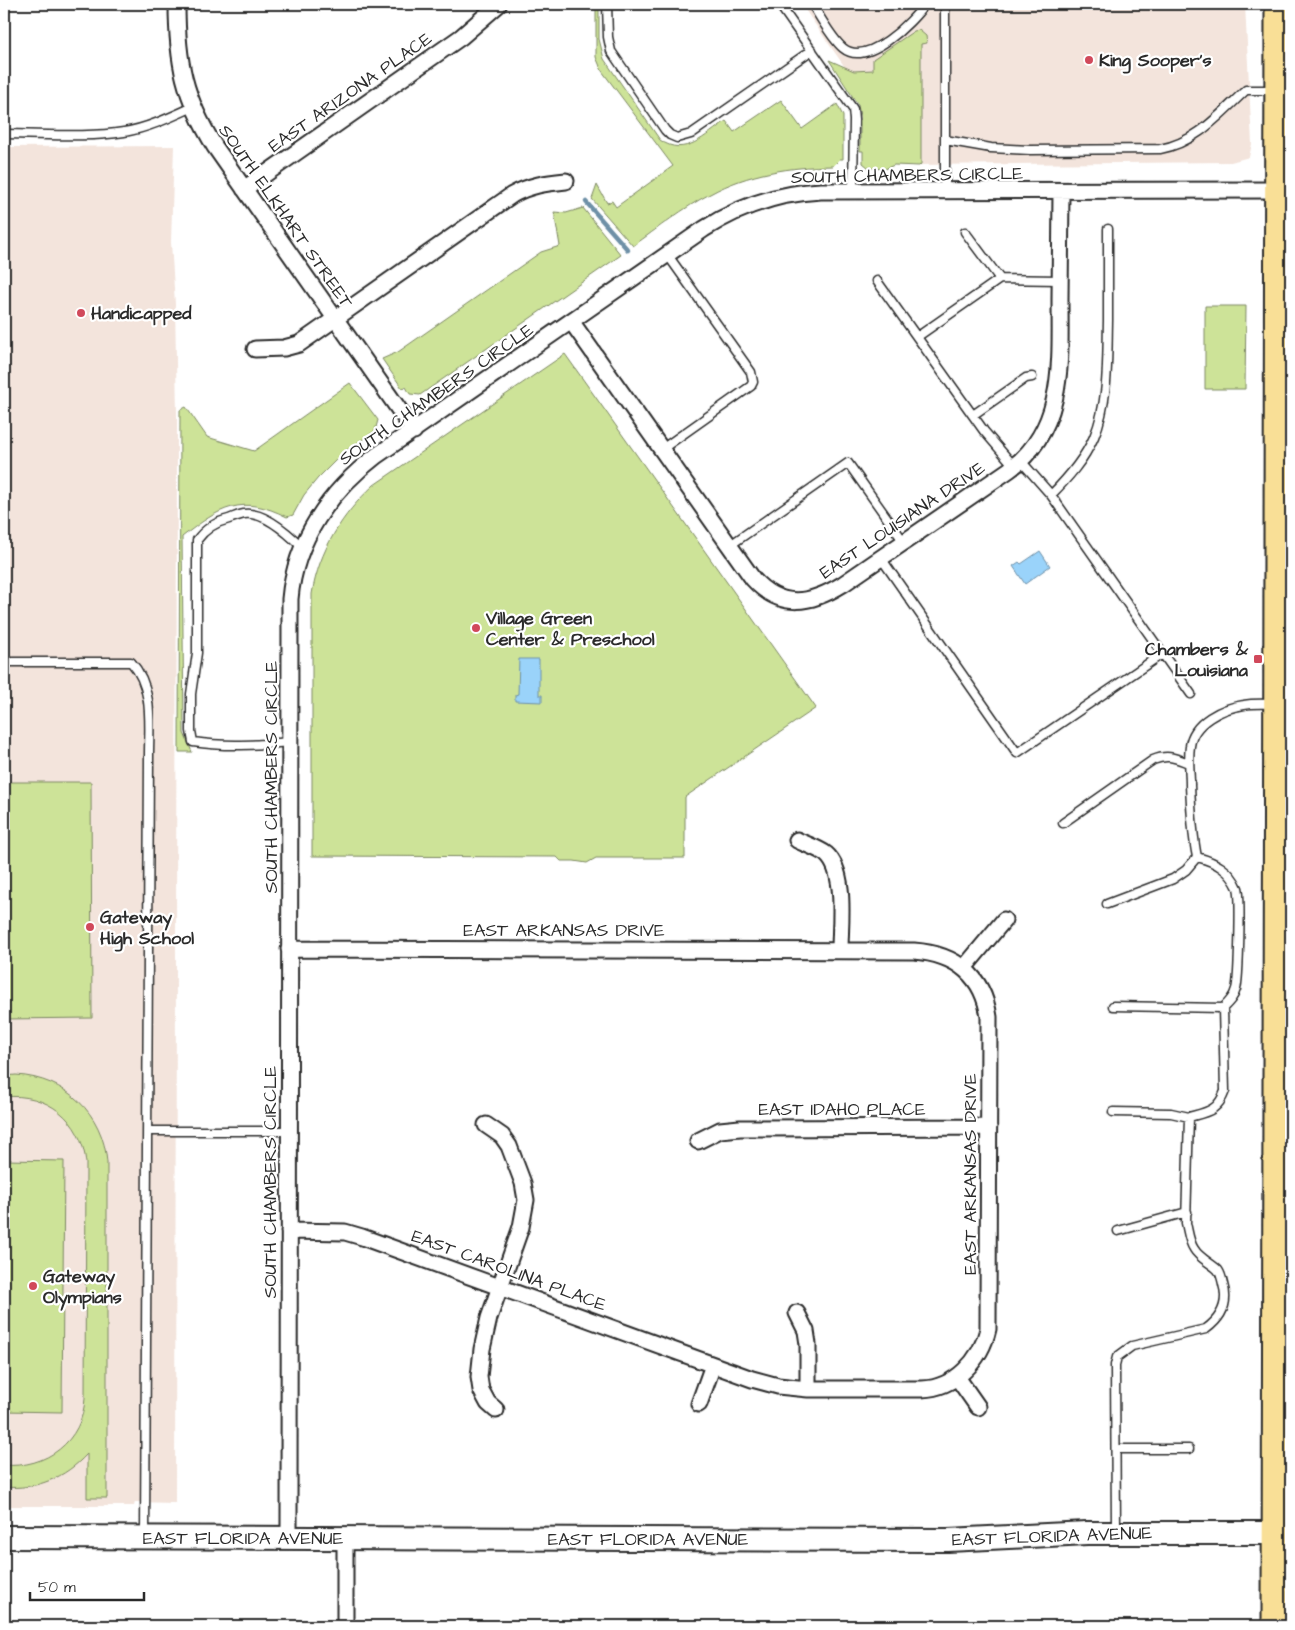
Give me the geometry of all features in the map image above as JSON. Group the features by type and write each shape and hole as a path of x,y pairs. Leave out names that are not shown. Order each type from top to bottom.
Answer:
{"main road":[{"path":"1275,1626 1283,1533 1284,1028 1277,704 1284,618 1284,190 1278,90 1278,4"}],"street":[{"name":"SOUTH ELKHART STREET","path":"177,4 179,60 193,108 204,129 414,431"},
{"name":"EAST ARIZONA PLACE","path":"244,189 462,37 500,4"},
{"path":"255,349 295,346 335,320 512,195 524,188 538,184 566,181"},
{"name":"SOUTH CHAMBERS CIRCLE","path":"289,1538 290,600 293,578 303,548 319,516 342,486 376,456 715,222 754,204 801,192 1284,190"},
{"name":"EAST LOUISIANA DRIVE","path":"572,322 745,569 760,586 776,597 794,601 812,600 844,584 1017,464 1032,447 1047,422 1057,392 1060,365 1061,192"},
{"path":"797,840 824,853 836,868 840,889 840,950"},
{"path":"964,968 1004,920"},
{"name":"EAST ARKANSAS DRIVE","path":"289,948 930,952 946,957 964,968 980,988 986,1002 989,1017 988,1328 982,1347 974,1360 957,1377"},
{"path":"486,1125 502,1136 507,1142 526,1194 523,1222 484,1336 480,1377 482,1394 488,1404 496,1410"},
{"name":"EAST IDAHO PLACE","path":"698,1141 720,1130 740,1128 989,1127"},
{"name":"EAST CAROLINA PLACE","path":"289,1231 352,1234 766,1383 808,1389 928,1389 941,1386 957,1377"},
{"path":"797,1313 806,1331 808,1344 808,1389"},
{"path":"699,1404 713,1365"},
{"path":"957,1377 978,1407"},
{"name":"EAST FLORIDA AVENUE","path":"4,1537 948,1540 1116,1532 1283,1533"},
{"path":"345,1538 345,1626"}],"lane":[{"path":"607,4 608,37 613,56 665,130 677,138 690,134 812,50"},
{"path":"779,4 852,109 854,120 854,191"},
{"path":"812,4 841,46 849,52 860,54 872,51 904,28 925,4"},
{"path":"945,192 946,4"},
{"path":"946,140 976,146 1030,150 1160,149 1180,144 1195,135 1246,90 1278,90"},
{"path":"4,134 101,134 124,132 144,127 193,108"},
{"path":"1051,495 1081,461 1093,438 1102,408 1107,359 1108,229"},
{"path":"966,232 1000,279"},
{"path":"662,450 754,382 751,372 667,254"},
{"path":"917,338 1000,279 1060,280"},
{"path":"877,281 995,445 1051,495 1191,694"},
{"path":"973,415 1026,378 1032,377"},
{"path":"729,546 848,463 904,542"},
{"path":"290,742 255,746 210,745 193,742 191,694 197,652 198,540 204,531 220,521 246,514 263,518 285,531 303,548"},
{"path":"881,558 1017,753 1162,654"},
{"path":"4,662 131,662 139,672 144,684 148,704 144,1538"},
{"path":"1197,857 1192,837 1189,763 1190,746 1193,736 1200,725 1228,708 1245,704 1277,704"},
{"path":"1062,823 1153,760 1164,756 1189,763"},
{"path":"1107,904 1173,880 1186,870 1197,857"},
{"path":"1113,1006 1223,1008 1231,1000 1237,988 1240,918 1239,890 1224,869 1212,861 1197,857"},
{"path":"1113,1112 1171,1113 1189,1117 1216,1107 1222,1101 1225,1091 1223,1008"},
{"path":"1116,1532 1114,1365 1117,1357 1132,1346 1206,1328 1216,1322 1225,1302 1226,1292 1220,1273 1194,1250 1186,1223 1188,1212 1189,1117"},
{"path":"147,1130 290,1131"},
{"path":"1118,1231 1188,1212"},
{"path":"1116,1449 1189,1449"}],"shaded area":[{"path":"801,4 1245,4 1252,144 1249,157 1231,162 913,165"},
{"name":"Gateway High School","path":"174,146 171,242 175,304 177,416 175,1503 135,1502 134,1506 4,1506 4,147"}],"green space":[{"path":"596,4 599,4 599,39 604,59 660,140 669,145 686,146 702,138 726,121 734,132 781,100 802,129 837,104 843,116 843,159 840,159 833,166 770,172 724,187 671,218 633,246 592,199 597,185 607,203 612,201 616,207 673,166 602,71 596,57"},
{"path":"919,30 926,36 927,43 921,44 921,164 919,166 894,165 885,169 869,168 863,163 863,151 860,151 860,116 858,105 829,60 854,71 873,70 873,59 914,31"},
{"path":"583,208 621,255 420,395 410,394 406,387 402,388 382,359 398,352 541,252 560,246 554,212 566,213"},
{"path":"1205,306 1246,306 1245,389 1205,389"},
{"path":"565,354 816,708 685,797 685,858 596,858 587,863 561,861 557,857 312,856 312,594 315,578 326,548 342,521 362,496 374,485"},
{"path":"350,383 378,420 375,431 344,452 318,478 304,495 293,515 287,517 257,506 244,505 232,507 208,518 182,537 184,733 192,752 179,752 180,410 186,407 207,437 254,451"},
{"path":"4,782 91,782 92,1018 4,1019"},
{"path":"16,1075 51,1083 79,1101 90,1114 104,1144 107,1162 107,1498 87,1498 87,1454 69,1470 49,1481 27,1486 4,1487 4,1465 19,1465 48,1457 70,1439 83,1413 85,1398 86,1163 83,1148 78,1134 70,1122 48,1104 34,1099 4,1097 4,1076"},
{"name":"Gateway Olympians","path":"4,1160 64,1161 62,1412 4,1411"}],"water":[{"path":"1040,551 1050,566 1025,584 1013,566 1019,562 1021,564"},
{"path":"519,659 539,659 539,695 542,695 542,702 515,701 515,695 518,694"}],"waterway":[{"path":"586,202 628,250"}],"place":[{"name":"King Sooper's","path":"1089,60"},
{"name":"Handicapped","path":"81,313"},
{"name":"Village Green Center & Preschool","path":"476,628"},
{"name":"Chambers & Louisiana","path":"1258,659"},
{"name":"Gateway High School","path":"90,927"},
{"name":"Gateway Olympians","path":"33,1286"}]}
